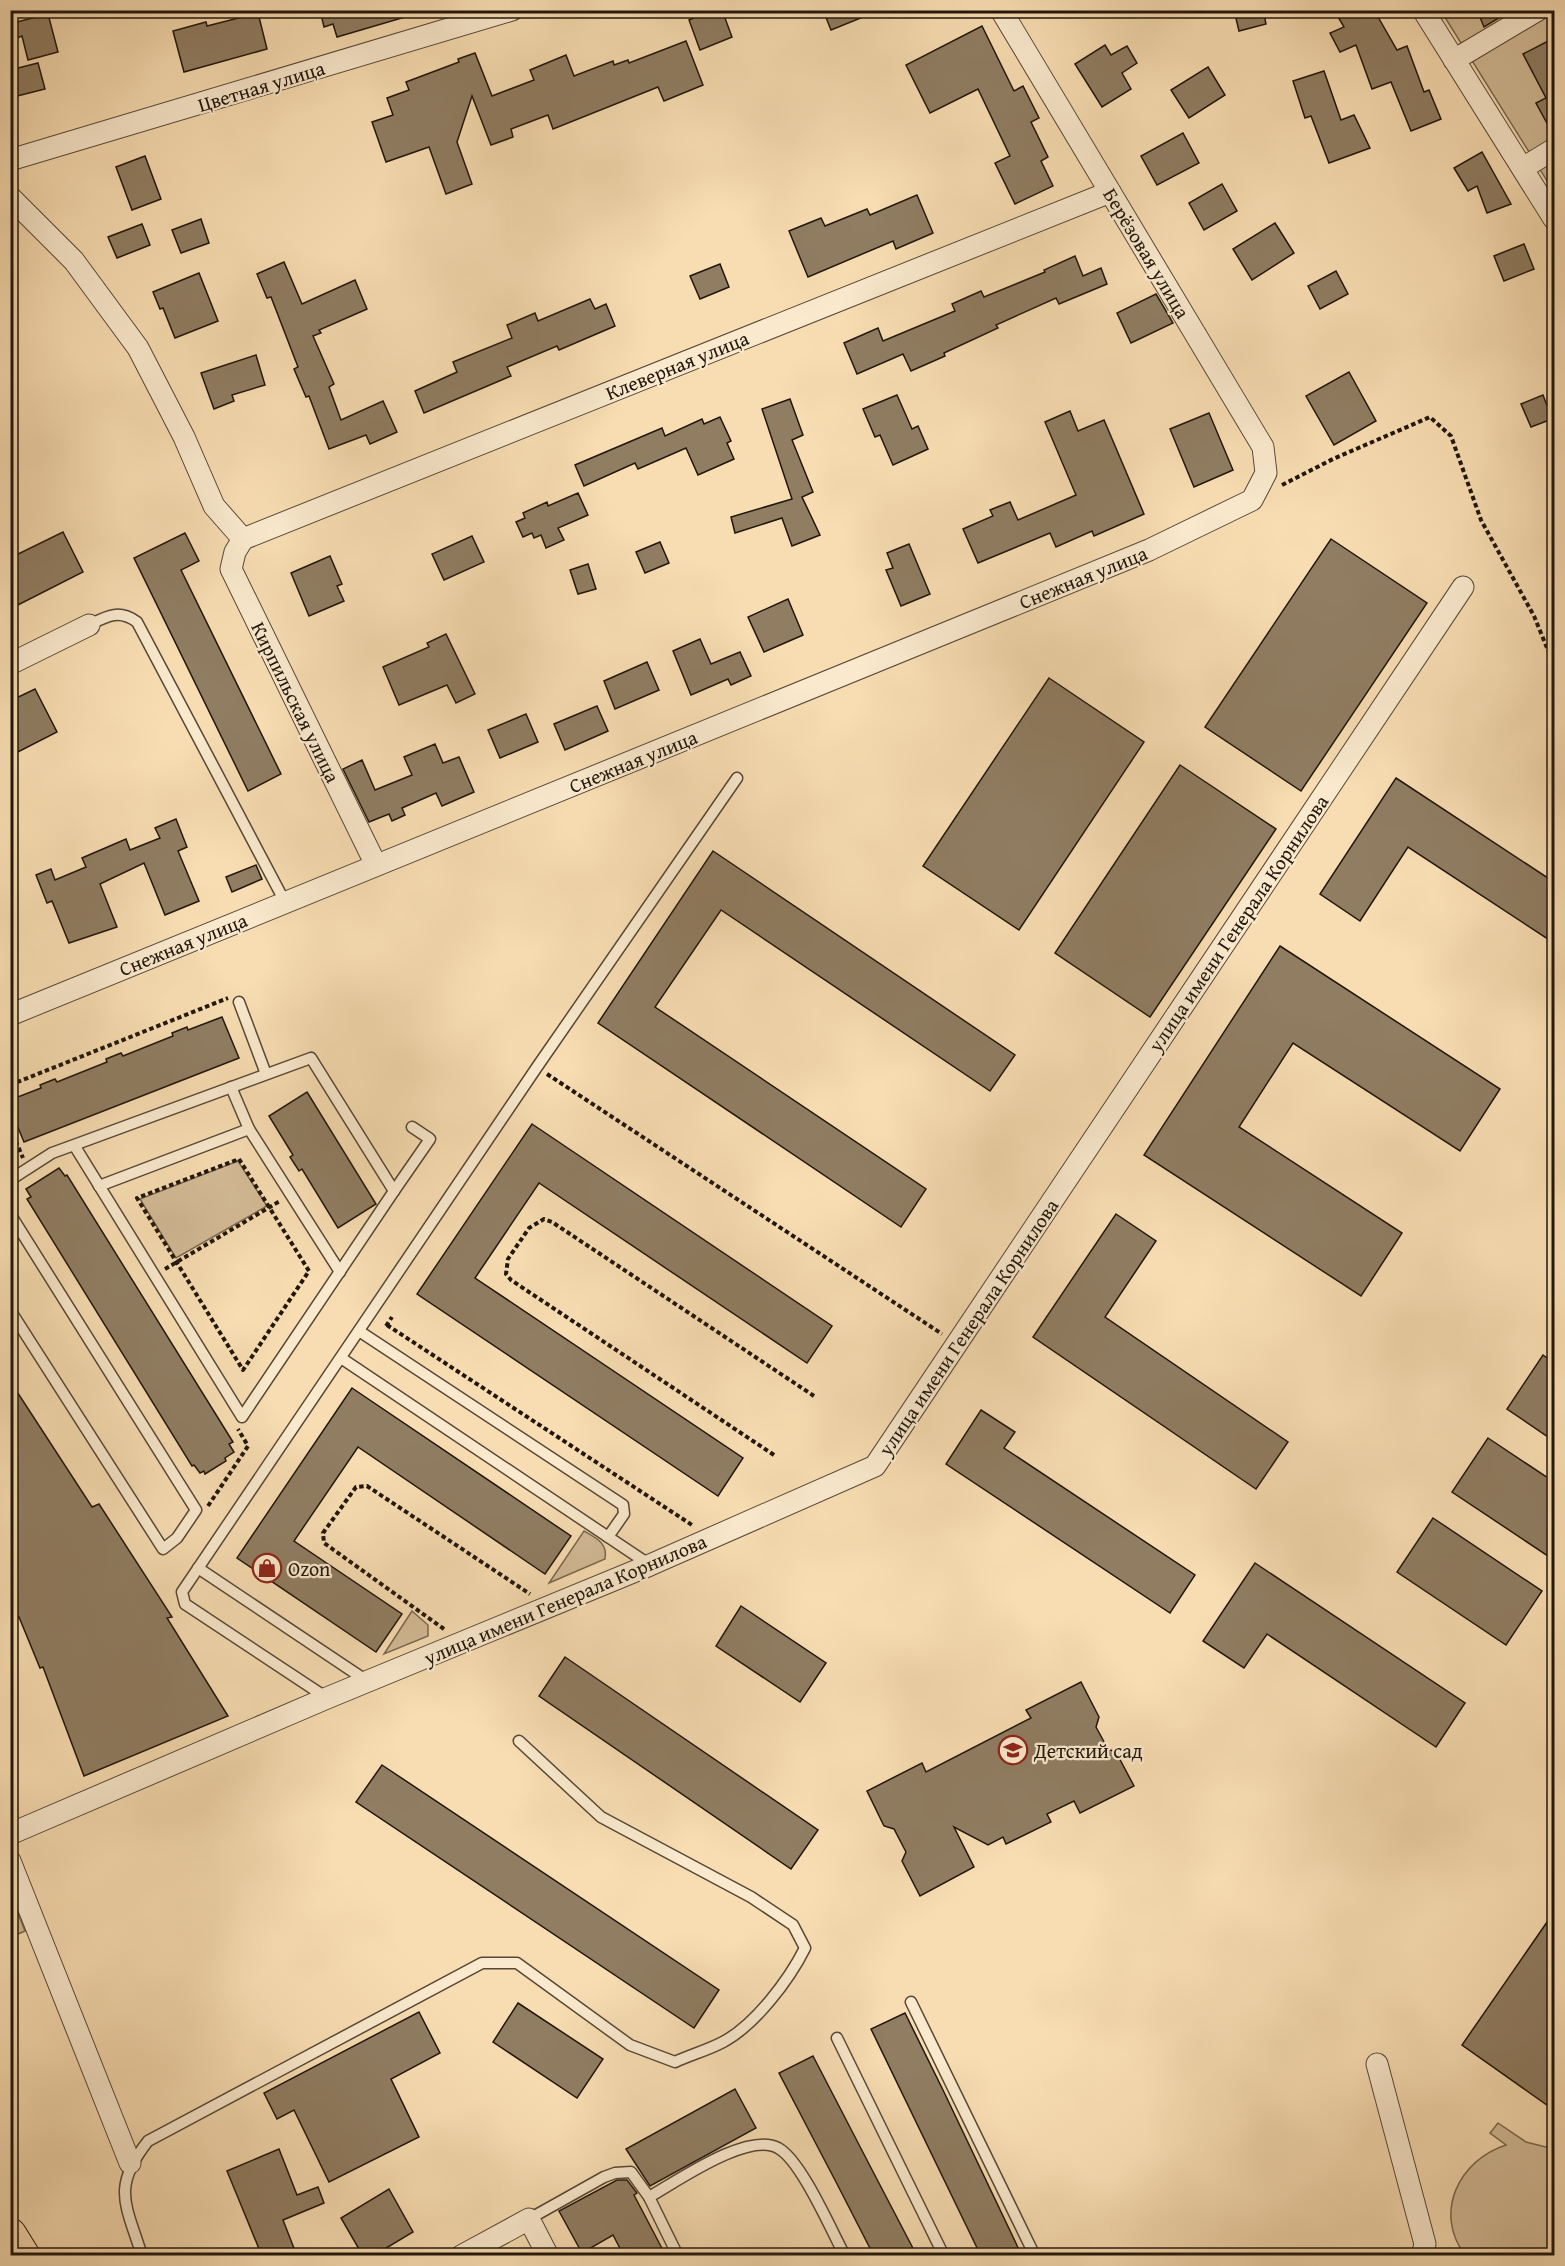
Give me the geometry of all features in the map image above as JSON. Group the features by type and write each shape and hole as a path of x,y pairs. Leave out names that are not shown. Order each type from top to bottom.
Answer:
{"highway":[{"path":"10,2235 23,2256"}],"street":[{"name":"Цветная улица","path":"10,160 512,10"},
{"name":"Берёзовая улица","path":"1001,10 1263,447 1266,473 1252,500"},
{"path":"1423,10 1554,219"},
{"path":"1454,60 1538,10"},
{"path":"1523,168 1554,149"},
{"name":"Клеверная улица","path":"243,539 1110,192"},
{"path":"10,197 74,261 138,348 184,437 214,507 243,539"},
{"name":"Снежная улица","path":"10,1015 1138,554 1252,500"},
{"name":"Кирпильская улица","path":"243,539 235,552 231,569 376,865"},
{"name":"улица имени Генерала Корнилова","path":"10,1834 327,1698 650,1565 875,1466 1463,587"},
{"path":"10,664 89,625"},
{"path":"10,1861 130,2163"},
{"path":"1377,2064 1425,2244 1422,2256"},
{"path":"460,2256 529,2219 548,2256"}],"lane":[{"path":"89,625 112,614 126,615 137,622 285,902"},
{"path":"327,1698 185,1604 181,1597 182,1592 537,1067 736,778"},
{"path":"235,1006 266,1074"},
{"path":"10,1180 52,1153 311,1058 394,1191"},
{"path":"231,1087 249,1129 340,1272"},
{"path":"74,1145 242,1417 430,1139 412,1127"},
{"path":"99,1186 249,1129"},
{"path":"10,1310 163,1549 177,1538 196,1510 11,1216"},
{"path":"359,1331 623,1505 624,1514 608,1537"},
{"path":"341,1358 650,1565"},
{"path":"198,1568 368,1681"},
{"path":"142,2256 123,2193 130,2163 147,2141 482,1963 517,1963 630,2045 675,2062 724,2042 756,2015 794,1971 805,1948 793,1925 751,1897 601,1817 519,1741"},
{"path":"911,2002 1035,2256"},
{"path":"837,2038 944,2256"},
{"path":"649,2197 737,2149 758,2144 777,2147 794,2162 845,2256"},
{"path":"529,2219 615,2173 631,2172 649,2197 678,2256"}],"path":[{"path":"1252,500 1333,459 1430,417 1451,436 1481,520 1534,616 1554,665"},
{"path":"10,1085 228,998 235,1006"},
{"path":"537,1067 956,1344"},
{"path":"10,1127 24,1161 31,1156"},
{"path":"239,1159 309,1271 243,1370 176,1262 137,1198 239,1159"},
{"path":"154,1275 291,1195"},
{"path":"774,1455 511,1280 506,1274 508,1259 536,1222 544,1219 552,1222 814,1396"},
{"path":"387,1325 694,1526"},
{"path":"196,1510 202,1501 207,1508 248,1446 236,1426"},
{"path":"447,1631 324,1544 324,1533 356,1487 367,1486 532,1595"}],"shaded area":[{"path":"1441,11 1554,11 1554,192"},
{"path":"238,1161 267,1206 176,1258 140,1199"},
{"path":"584,1531 603,1545 605,1559 549,1583"},
{"path":"412,1611 428,1625 428,1636 384,1654"},
{"path":"11,1896 25,1931 10,1937"},
{"path":"1498,2123 1526,2142 1554,2149 1554,2255 1465,2255 1456,2239 1451,2222 1456,2190 1464,2175 1475,2163 1489,2152 1506,2145 1490,2133"}],"building":[{"path":"320,10 411,10 412,15 337,37 333,24 324,27"},
{"path":"712,10 722,10 732,37 700,50 689,20"},
{"path":"823,10 878,10 878,11 831,30"},
{"path":"1234,10 1263,10 1266,24 1239,31"},
{"path":"1334,10 1374,10 1397,50 1407,46 1424,92 1429,90 1441,119 1411,131 1391,82 1372,89 1356,45 1340,52 1330,33 1344,27"},
{"path":"1477,10 1512,10 1484,27"},
{"path":"258,13 267,49 184,72 173,31 206,22 207,26"},
{"path":"48,14 58,52 28,60 22,36 17,38 13,23"},
{"path":"982,26 1014,91 1023,86 1039,118 1031,122 1048,157 1041,161 1053,186 1015,204 995,163 1010,156 978,89 930,113 906,65"},
{"path":"1554,38 1554,136 1536,103 1546,98 1523,54"},
{"path":"686,41 703,85 664,101 658,87 553,129 548,115 511,129 513,137 491,145 472,96 457,142 472,184 446,194 429,147 386,162 372,122 393,115 387,98 409,90 406,82 459,62 458,59 475,53 492,96 534,80 530,70 566,55 574,76 613,61 614,65 628,60 629,63"},
{"path":"1105,45 1111,55 1127,46 1137,63 1122,73 1131,89 1102,107 1075,64"},
{"path":"38,63 45,89 17,96 10,70"},
{"path":"1208,67 1225,95 1189,118 1171,90"},
{"path":"1324,71 1341,120 1354,115 1370,148 1329,163 1311,116 1305,118 1293,81"},
{"path":"1183,133 1199,163 1157,185 1141,156"},
{"path":"1482,152 1511,204 1487,213 1477,186 1468,191 1454,168"},
{"path":"145,156 161,199 132,210 116,167"},
{"path":"1222,184 1237,211 1204,230 1189,203"},
{"path":"917,195 933,233 896,249 893,241 808,277 789,231 821,218 825,226 867,209 870,215"},
{"path":"201,219 209,243 181,253 172,230"},
{"path":"1275,223 1294,253 1252,280 1233,249"},
{"path":"142,224 150,245 117,258 108,237"},
{"path":"1524,244 1534,269 1504,281 1494,256"},
{"path":"1075,256 1083,276 1101,268 1107,284 1059,304 1056,298 996,325 998,328 911,371 903,354 857,374 844,343 878,328 883,341 955,311 952,304 981,291 984,297 1045,272 1044,270"},
{"path":"284,262 302,304 355,280 367,309 319,330 321,333 313,336 334,384 329,387 341,420 383,401 397,432 370,444 366,435 329,449 309,396 306,397 294,369 298,367 271,297 267,298 257,274"},
{"path":"720,264 729,287 700,299 690,276"},
{"path":"1336,271 1348,294 1320,309 1308,286"},
{"path":"199,273 218,321 175,338 163,308 160,309 153,292"},
{"path":"1156,294 1173,323 1131,343 1117,313"},
{"path":"590,299 595,309 606,304 615,326 559,350 557,346 507,367 511,376 424,413 415,391 457,372 453,362 512,338 507,325 535,313 538,321"},
{"path":"256,355 265,385 232,395 234,401 214,409 201,373"},
{"path":"1349,372 1376,421 1334,445 1306,396"},
{"path":"897,395 912,429 918,426 928,449 893,465 880,435 875,437 863,409"},
{"path":"1543,395 1552,419 1531,427 1521,404"},
{"path":"790,399 803,435 792,440 813,492 802,497 820,535 792,546 782,518 735,533 731,517 792,499 762,409"},
{"path":"1070,411 1078,431 1104,420 1144,514 1094,536 1092,531 1056,547 1050,533 978,563 963,529 993,516 990,510 1010,502 1018,520 1076,495 1045,422"},
{"path":"1209,413 1233,470 1194,487 1170,429"},
{"path":"720,417 731,441 727,443 734,459 698,475 686,448 638,469 635,463 584,486 575,465 662,428 665,436 702,419 704,424"},
{"path":"578,493 588,515 558,528 564,540 546,548 541,535 534,538 532,533 523,537 516,522 525,518 523,513 547,502 548,506"},
{"path":"63,532 83,572 10,609 10,558"},
{"path":"185,533 199,561 181,570 281,774 248,791 134,558"},
{"path":"472,536 484,562 444,580 432,554"},
{"path":"1331,539 1427,603 1301,791 1205,727"},
{"path":"660,542 669,563 645,573 636,552"},
{"path":"909,544 930,594 901,606 886,570 893,568 887,553"},
{"path":"330,556 342,584 337,586 344,601 309,616 291,573"},
{"path":"588,564 596,589 578,594 570,570"},
{"path":"788,599 803,635 764,652 748,617"},
{"path":"446,634 475,694 456,703 447,685 399,705 383,667 429,647 427,643"},
{"path":"700,639 711,664 740,652 751,676 731,685 728,679 691,695 673,651"},
{"path":"647,662 659,690 615,709 604,681"},
{"path":"1049,678 1144,742 1019,930 923,866"},
{"path":"35,689 57,732 10,756 10,701"},
{"path":"597,706 608,731 565,750 554,724"},
{"path":"526,714 538,742 500,758 488,730"},
{"path":"435,744 443,763 459,757 474,792 442,806 436,793 402,808 405,815 392,821 389,814 369,822 343,769 362,760 375,790 412,775 404,757"},
{"path":"1180,765 1276,829 1150,1017 1055,953"},
{"path":"1396,778 1554,882 1554,943 1408,847 1360,921 1320,894"},
{"path":"176,819 187,847 178,851 199,901 165,915 144,863 100,884 117,927 69,943 52,901 47,903 36,875 51,869 55,880 86,867 82,858 126,839 130,850 160,838 155,828"},
{"path":"713,851 1015,1055 990,1091 721,910 655,1007 926,1189 901,1227 598,1023"},
{"path":"256,865 262,879 232,892 226,877"},
{"path":"1280,946 1500,1089 1460,1151 1293,1043 1239,1127 1402,1233 1361,1296 1144,1155"},
{"path":"222,1017 239,1058 24,1142 10,1108 10,1100 41,1088 40,1085 55,1079 57,1082 107,1062 106,1059 121,1053 123,1056 173,1036 172,1033 187,1027 188,1030"},
{"path":"307,1092 376,1204 338,1228 302,1169 299,1171 290,1157 293,1155 269,1116"},
{"path":"532,1124 832,1326 807,1363 539,1183 475,1278 743,1458 718,1496 417,1294"},
{"path":"59,1168 65,1176 67,1175 233,1442 229,1444 234,1452 225,1458 226,1461 205,1474 204,1471 200,1473 194,1465 192,1466 27,1199 31,1197 26,1189"},
{"path":"1116,1214 1156,1241 1105,1317 1288,1442 1256,1489 1033,1337"},
{"path":"1543,1355 1554,1363 1554,1441 1507,1409"},
{"path":"10,1381 92,1507 99,1504 172,1617 167,1618 228,1716 84,1776 43,1667 40,1668 19,1617 15,1619 10,1607"},
{"path":"352,1388 571,1536 545,1574 358,1447 294,1541 402,1614 376,1652 237,1558"},
{"path":"981,1410 1015,1432 1004,1448 1195,1575 1170,1613 946,1464"},
{"path":"1488,1438 1554,1482 1554,1560 1452,1492"},
{"path":"1433,1518 1542,1591 1506,1645 1397,1572"},
{"path":"1255,1563 1465,1703 1436,1747 1267,1634 1244,1668 1203,1641"},
{"path":"741,1606 826,1663 800,1702 716,1646"},
{"path":"565,1657 818,1830 791,1869 539,1696"},
{"path":"1081,1682 1099,1717 1096,1727 1108,1749 1116,1752 1134,1786 1080,1813 1074,1801 1047,1814 1051,1822 1006,1844 1003,1837 988,1845 954,1827 974,1867 920,1896 902,1861 906,1852 894,1829 884,1826 867,1791 922,1763 926,1772 1031,1718 1026,1710"},
{"path":"382,1765 719,1990 694,2028 356,1802"},
{"path":"1554,1912 1554,2110 1462,2045"},
{"path":"518,2003 603,2059 577,2098 493,2042"},
{"path":"419,2012 440,2053 391,2079 419,2137 329,2182 294,2110 277,2119 264,2093"},
{"path":"905,2013 1022,2256 981,2256 871,2029"},
{"path":"813,2056 917,2256 874,2256 779,2073"},
{"path":"735,2089 756,2128 650,2186 626,2149"},
{"path":"279,2149 297,2195 318,2187 324,2203 283,2220 297,2256 262,2256 227,2171"},
{"path":"617,2180 627,2180 637,2193 634,2195 666,2256 624,2256 613,2235 582,2253 559,2211"},
{"path":"389,2189 413,2232 373,2256 363,2256 341,2218"}],"place":[{"name":"Ozon","path":"267,1568"},
{"name":"Детский сад","path":"1013,1750"}]}
